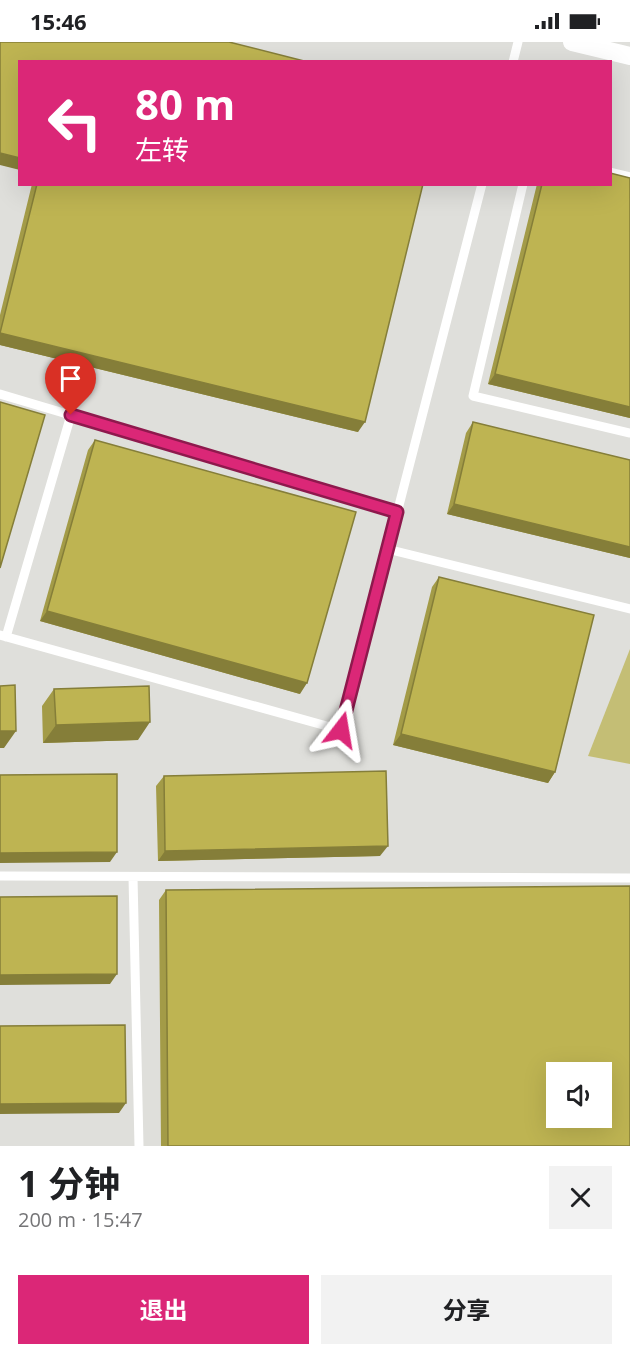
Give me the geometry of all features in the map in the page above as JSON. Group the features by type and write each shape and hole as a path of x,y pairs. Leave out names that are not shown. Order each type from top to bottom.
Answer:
{"street":[{"path":"572,42 630,56"}],"lane":[{"path":"514,60 518,42"},
{"path":"612,172 630,177"},
{"path":"71,415 3,636 341,730 481,186"},
{"path":"523,186 473,396 630,433"},
{"path":"0,394 397,512"},
{"path":"387,549 630,609"},
{"path":"0,876 630,878"},
{"path":"133,877 139,1146"}],"shaded area":[{"path":"630,649 630,764 588,756"}],"building":[{"path":"0,42 229,42 300,60 18,60 18,158 0,153"},
{"path":"612,174 630,178 630,407 495,374 542,186 612,186"},
{"path":"37,186 423,186 365,422 0,333"},
{"path":"0,402 45,415 0,568"},
{"path":"473,422 630,460 630,547 454,504"},
{"path":"95,440 356,512 307,683 47,611"},
{"path":"439,577 594,615 555,772 401,734"},
{"path":"15,685 16,731 0,731 0,686"},
{"path":"149,686 150,722 56,725 54,689"},
{"path":"386,771 388,846 165,851 164,776"},
{"path":"117,774 117,852 0,853 0,775"},
{"path":"630,886 630,1146 168,1146 166,890"},
{"path":"117,896 117,974 0,975 0,897"},
{"path":"125,1025 126,1103 0,1104 0,1026"}],"route":[{"path":"71,415 397,512 341,730"}]}
